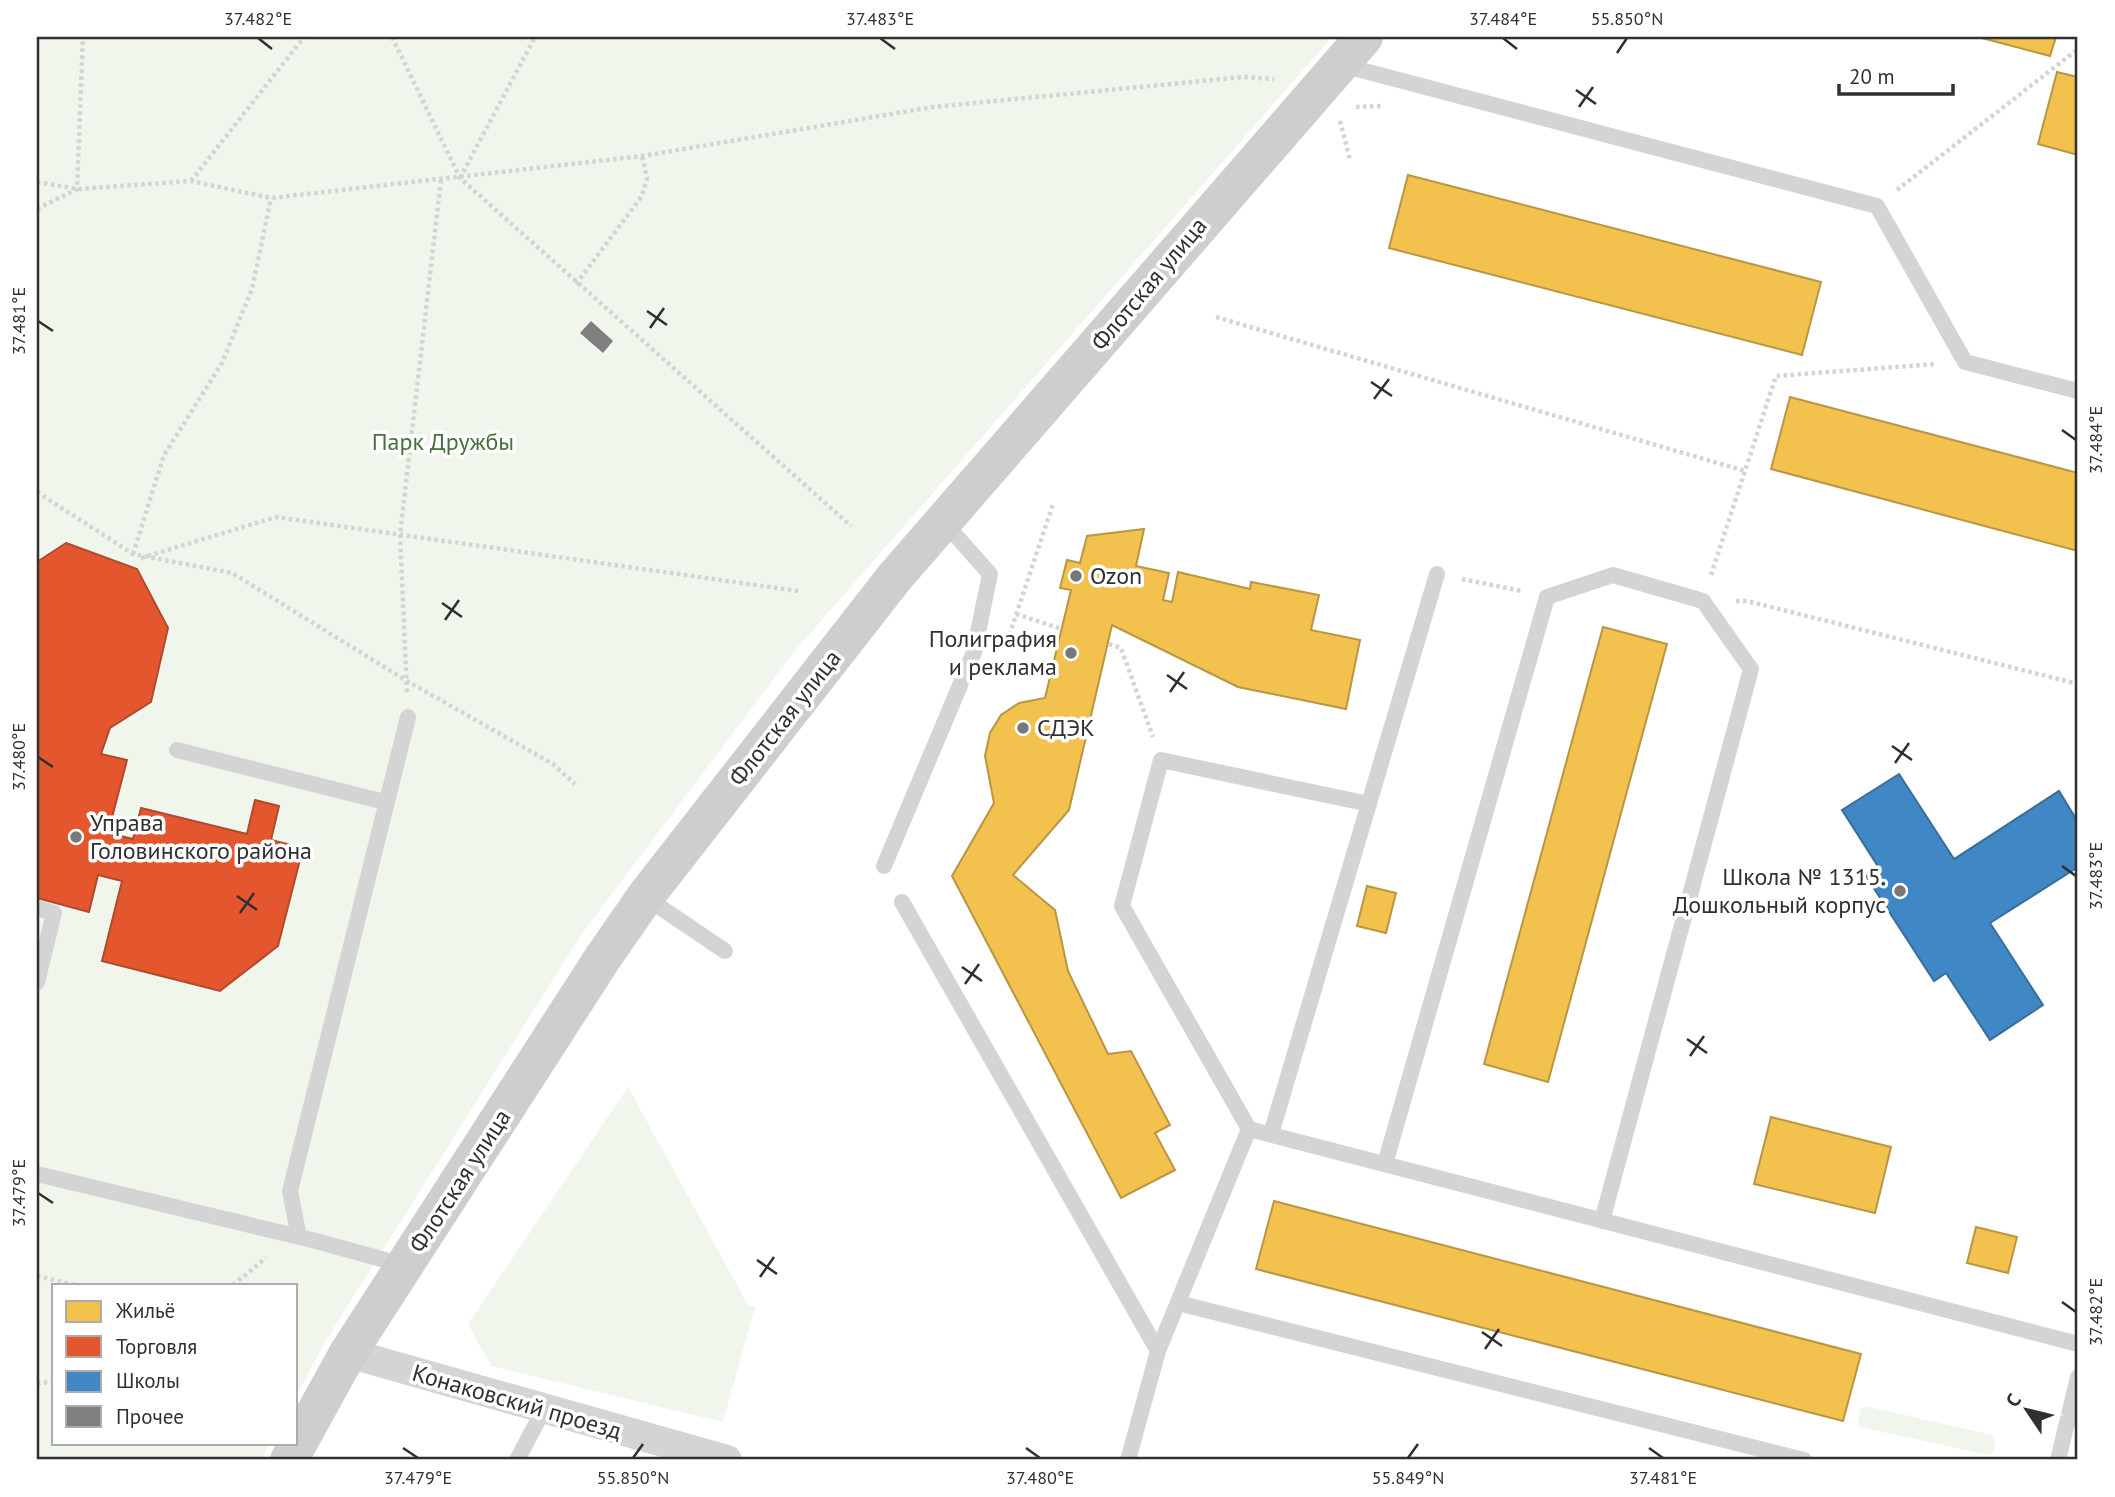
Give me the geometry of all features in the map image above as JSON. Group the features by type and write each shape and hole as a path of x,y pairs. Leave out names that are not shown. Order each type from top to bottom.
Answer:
{"street":[{"name":"Флотская улица","path":"298,1444 348,1353 602,958 645,897 942,520 1351,51"},
{"name":"Конаковский проезд","path":"348,1353 727,1460"},
{"name":"Флотская улица","path":"289,1460 298,1444"}],"lane":[{"path":"1351,51 1877,205 1965,362 2078,391"},
{"path":"884,866 974,652 990,574 942,520"},
{"path":"1270,1134 1437,574"},
{"path":"1385,1164 1547,597 1613,575 1703,601 1751,669 1602,1221"},
{"path":"299,1237 290,1191 408,717"},
{"path":"177,750 385,802"},
{"path":"1368,804 1161,760 1122,906 1249,1129 2078,1344"},
{"path":"645,897 725,951"},
{"path":"902,902 1158,1351"},
{"path":"37,908 54,913 37,982"},
{"path":"1128,1460 1158,1351 1249,1129"},
{"path":"37,1174 299,1237 406,1266"},
{"path":"1178,1303 1804,1460"},
{"path":"2058,1460 2078,1377"},
{"path":"517,1460 544,1409"}],"path":[{"path":"77,190 83,37"},
{"path":"191,181 304,37"},
{"path":"392,37 460,178 851,526"},
{"path":"460,178 535,37"},
{"path":"1877,205 2078,49"},
{"path":"37,183 77,190 191,181 271,198 642,156 933,107 1243,77 1281,80"},
{"path":"1349,107 1385,106"},
{"path":"1337,107 1350,160"},
{"path":"576,284 642,196 647,178 642,156"},
{"path":"408,717 400,535 441,180"},
{"path":"37,209 77,190"},
{"path":"133,554 164,455 222,363 252,289 271,198"},
{"path":"1216,317 1745,471"},
{"path":"1965,362 1776,376 1703,601 1747,601 2078,684"},
{"path":"37,492 141,558 232,573 407,681 553,764 575,784"},
{"path":"1010,637 1053,504"},
{"path":"141,558 276,517 798,591"},
{"path":"1437,574 1547,597"},
{"path":"1016,614 1062,629"},
{"path":"1109,644 1121,648 1161,760"},
{"path":"234,1284 274,1251"},
{"path":"37,1276 70,1284"}],"green space":[{"name":"Парк Дружбы","path":"37,37 1332,37 792,654 581,935 325,1342 298,1392 298,1284 52,1284 52,1444 269,1444 261,1460 37,1460"},
{"path":"628,1087 748,1305 755,1307 723,1422 491,1366 468,1324"},
{"path":"1865,1406 1992,1435 1996,1439 1993,1453 1988,1455 1860,1427 1860,1409"}],"building: Жильё":[{"path":"1978,37 2056,37 2050,56"},
{"path":"2057,72 2078,77 2078,155 2038,144"},
{"path":"1408,175 1821,282 1802,355 1389,248"},
{"path":"1790,397 2078,473 2078,551 1771,469"},
{"path":"1144,529 1136,566 1169,573 1163,600 1172,602 1178,572 1250,589 1251,582 1319,595 1311,630 1360,640 1346,709 1238,687 1112,625 1069,810 1013,875 1055,910 1068,971 1108,1054 1131,1051 1170,1125 1155,1133 1175,1170 1121,1198 952,876 994,803 985,756 990,733 1001,715 1019,703 1045,698 1071,590 1060,588 1067,560 1080,563 1087,536"},
{"path":"1603,627 1667,644 1548,1082 1484,1064"},
{"path":"1367,886 1396,893 1386,933 1357,926"},
{"path":"1771,1117 1891,1147 1875,1213 1754,1184"},
{"path":"1274,1201 1861,1354 1843,1421 1256,1269"},
{"path":"1976,1227 2017,1237 2008,1273 1967,1263"}],"building: Торговля":[{"path":"66,543 137,569 168,628 151,702 110,728 101,754 127,760 108,833 133,839 141,808 247,834 255,800 279,806 271,840 303,848 278,946 220,991 102,961 122,881 98,875 89,912 37,898 37,562"}],"building: Школы":[{"path":"1899,774 1954,859 2059,791 2078,822 2078,867 1990,923 2043,1005 1990,1040 1946,973 1934,981 1866,876 1879,868 1842,810"}],"building: Прочее":[{"path":"591,321 613,341 603,353 580,333"}],"place":[{"name":"Ozon","path":"1076,576"},
{"name":"Полиграфия и реклама","path":"1071,653"},
{"name":"СДЭК","path":"1023,728"},
{"name":"Управа Головинского района","path":"76,837"},
{"name":"Школа № 1315. Дошкольный корпус","path":"1900,891"}]}
